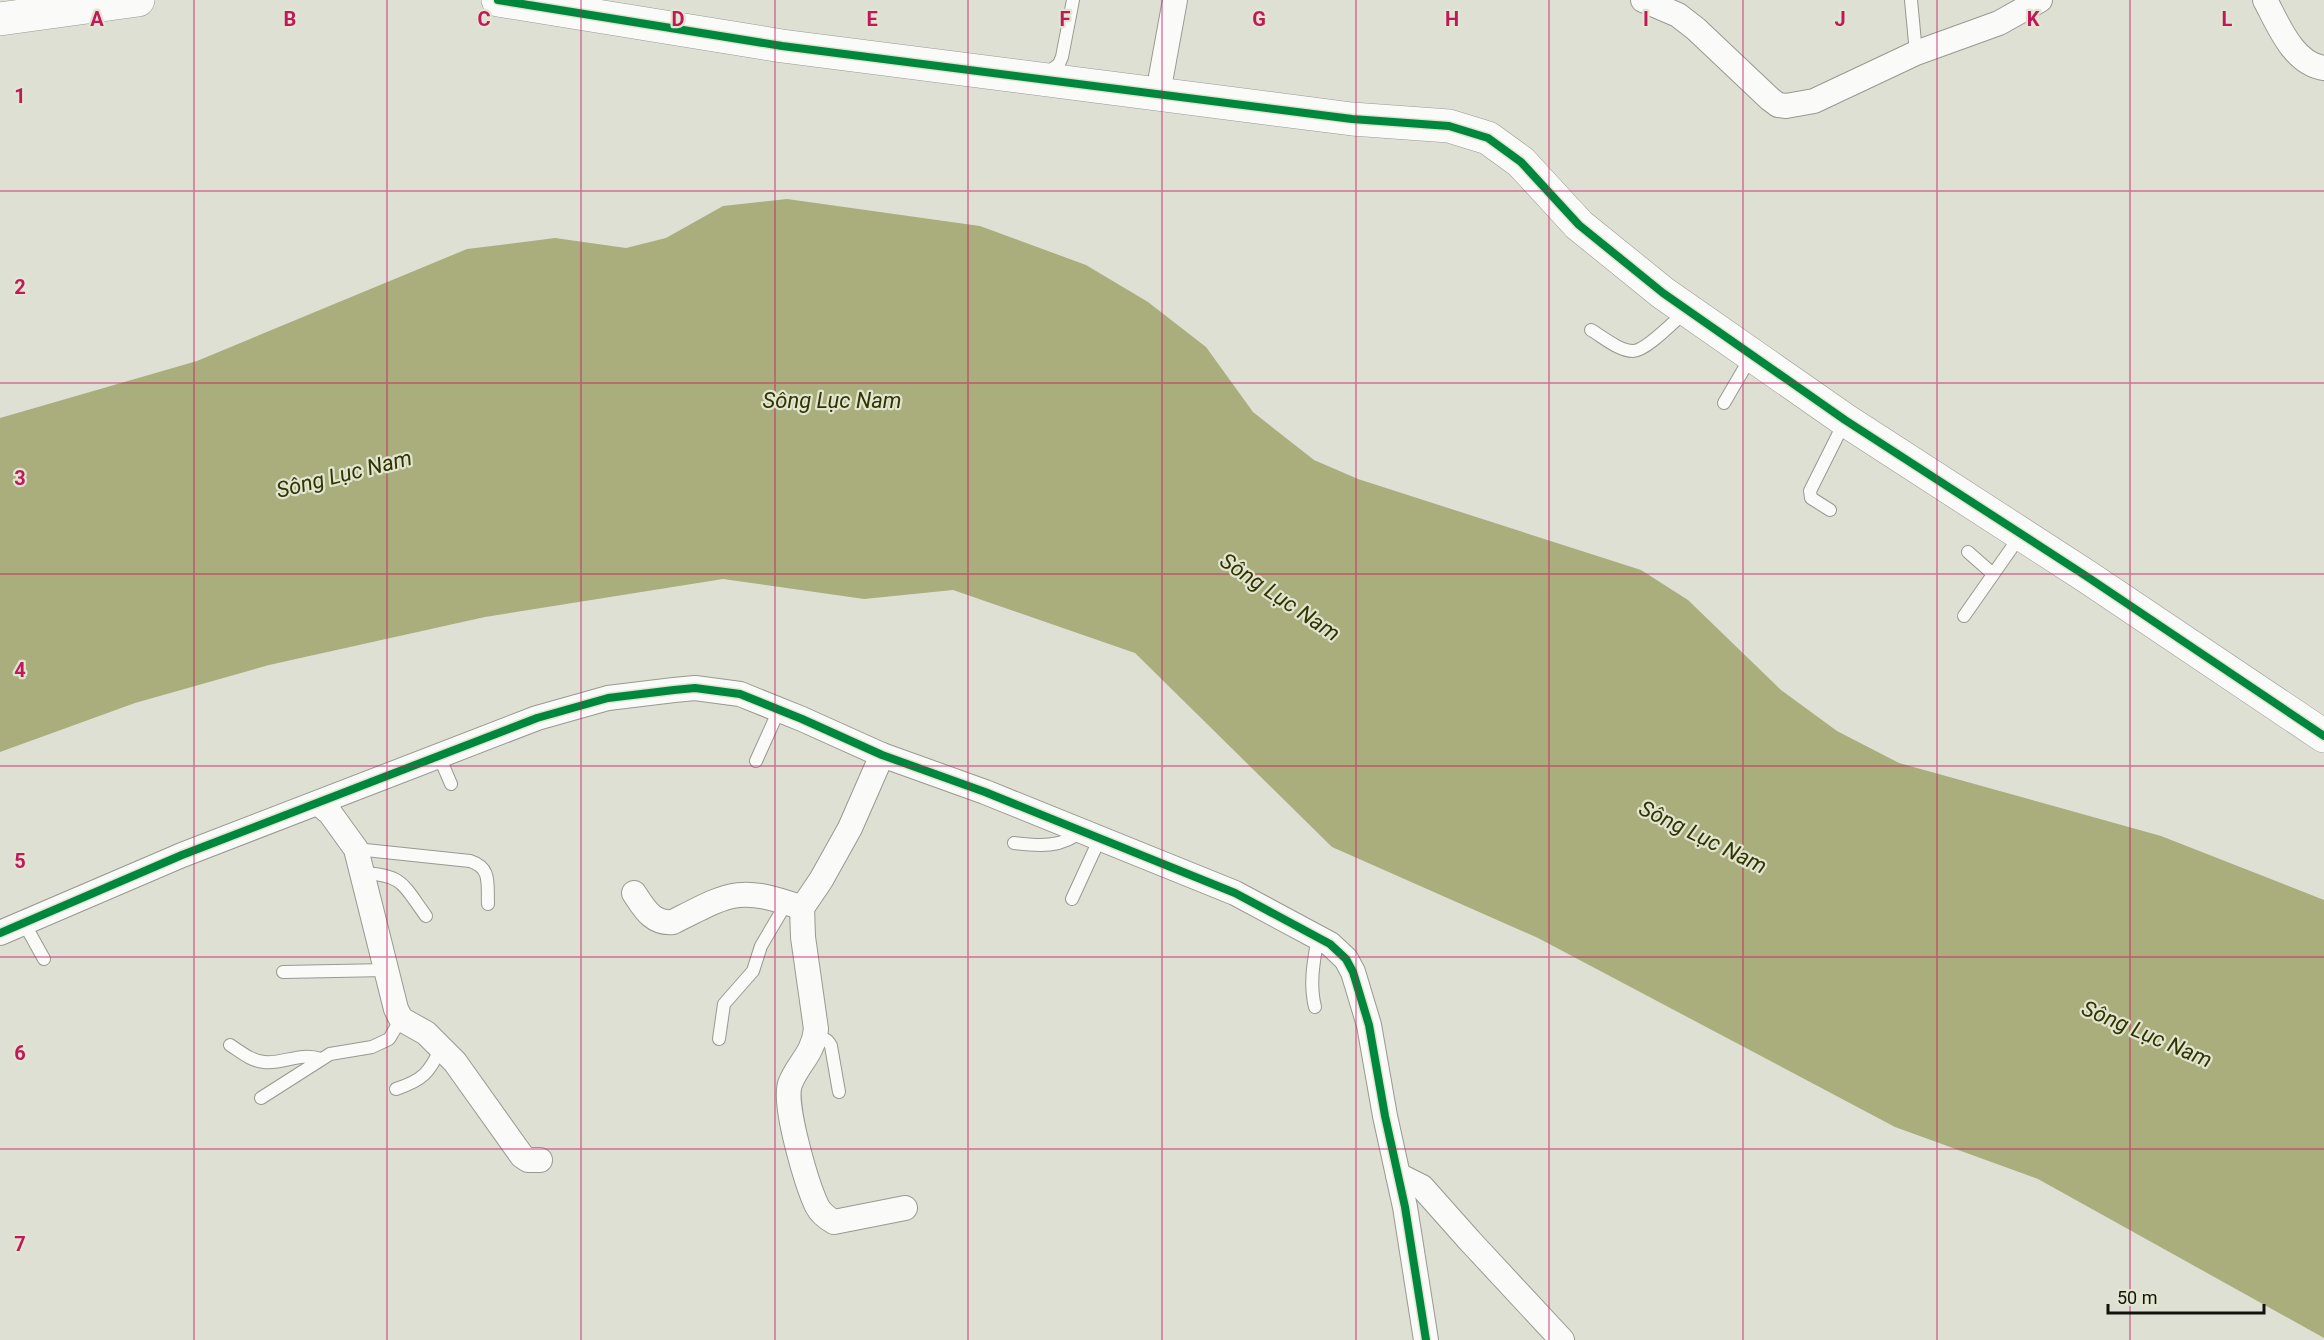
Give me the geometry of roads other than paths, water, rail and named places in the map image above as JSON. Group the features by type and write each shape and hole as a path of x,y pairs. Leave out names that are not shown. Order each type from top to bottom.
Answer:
{"street":[{"path":"0,19 138,0"},
{"path":"498,0 782,46 1352,119 1449,126 1488,138 1521,162 1579,225 1663,293 1845,420 2022,534 2324,736"},
{"path":"1158,93 1175,0"},
{"path":"1643,0 1678,15 1770,99 1778,105 1786,106 1814,101 1916,53 1999,23 2040,0"},
{"path":"2265,0 2292,48 2307,62 2324,68"},
{"path":"0,933 182,855 537,718 608,698 652,692 696,688 740,694 882,755 985,792 1234,893 1318,936 1346,959 1353,972 1369,1025 1398,1175 1426,1340"},
{"path":"795,905 821,880 850,828 882,755"},
{"path":"318,803 330,813 356,849 396,1009 401,1019 426,1033 455,1062 522,1156 528,1160 540,1160"},
{"path":"634,893 651,916 665,923 673,922 723,896 733,894 746,893 773,897 795,905"},
{"path":"795,905 803,938 815,1016 815,1040 808,1057 790,1083 789,1094 796,1144 817,1206 823,1216 834,1222 905,1208"},
{"path":"1398,1175 1422,1187 1562,1340"}],"lane":[{"path":"1041,78 1059,64 1062,57 1073,0"},
{"path":"1911,0 1916,53"},
{"path":"1591,330 1625,349 1635,351 1644,347 1687,310"},
{"path":"1724,403 1752,355"},
{"path":"1830,510 1811,498 1810,491 1845,420"},
{"path":"1964,616 2022,534"},
{"path":"1968,552 1994,574"},
{"path":"756,761 779,710"},
{"path":"439,756 451,784"},
{"path":"1014,843 1063,843 1091,835 1072,899"},
{"path":"356,849 470,861 481,865 486,872 488,904"},
{"path":"363,873 393,877 402,884 426,916"},
{"path":"719,1039 724,1004 753,971 761,946 795,905"},
{"path":"24,923 44,959"},
{"path":"1315,1007 1311,992 1318,936"},
{"path":"283,972 387,970"},
{"path":"261,1098 321,1059 343,1050 381,1044 389,1040 401,1019"},
{"path":"815,1040 824,1038 831,1046 839,1092"},
{"path":"230,1045 251,1059 264,1062 279,1062 306,1055 321,1059"},
{"path":"396,1089 416,1082 424,1076 431,1069 441,1048"}],"water":[{"name":"Sông Lục Nam","path":"787,199 980,226 1086,265 1148,302 1206,347 1253,412 1314,460 1358,479 1641,570 1688,600 1781,690 1837,731 1899,763 2161,836 2324,900 2324,1338 2038,1179 1895,1127 1538,938 1332,847 1135,653 953,590 864,599 723,579 485,617 269,665 135,703 0,752 0,418 197,361 467,249 555,238 626,248 666,238 723,206"}]}
